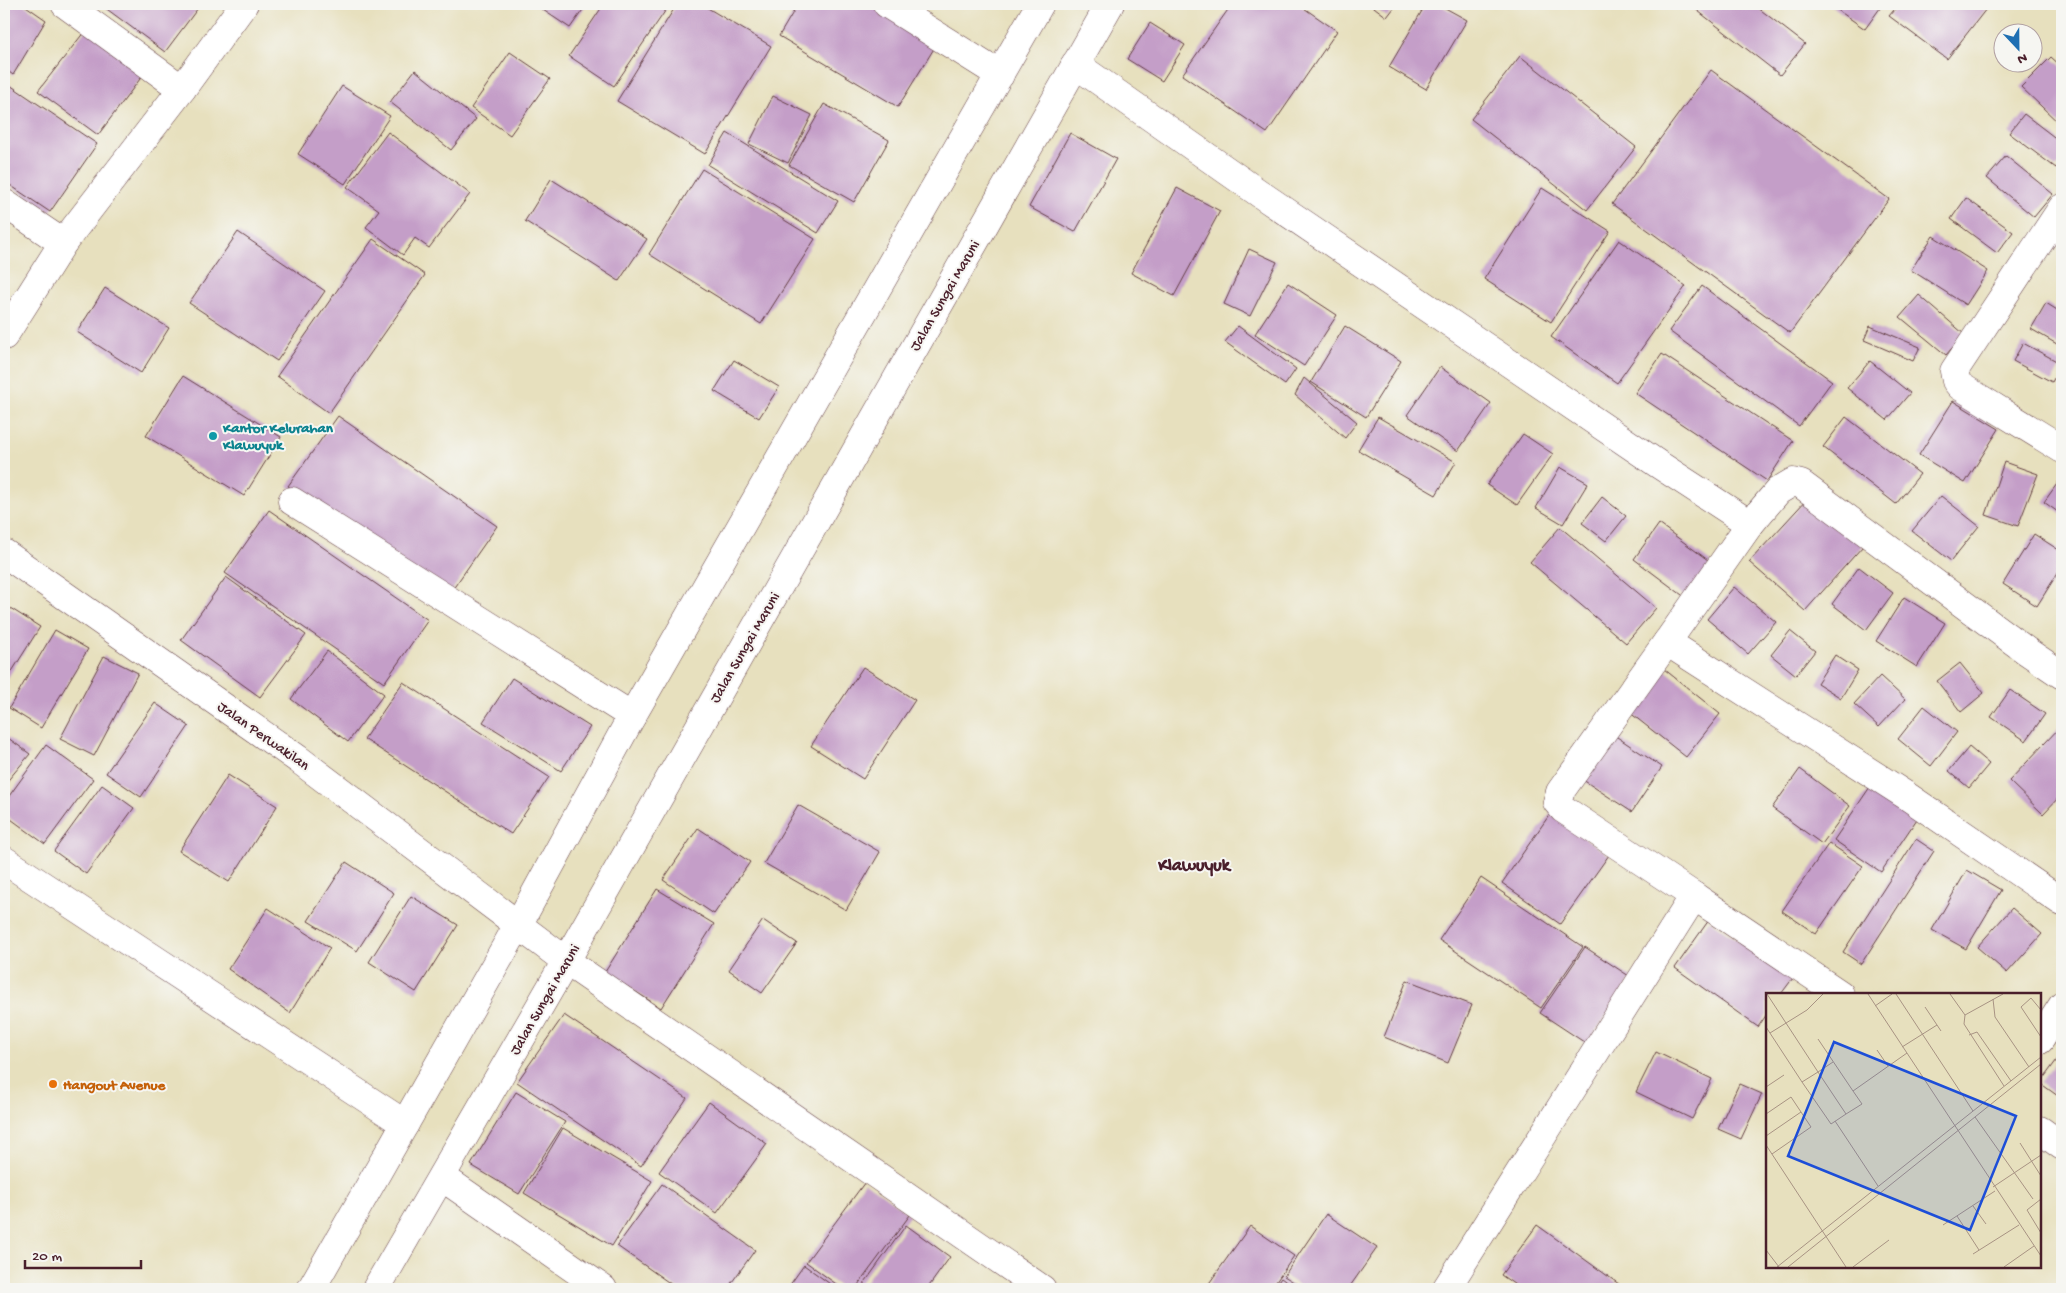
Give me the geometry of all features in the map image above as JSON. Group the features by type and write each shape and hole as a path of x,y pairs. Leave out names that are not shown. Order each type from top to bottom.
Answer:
{"street":[{"path":"65,4 182,89"},
{"path":"4,336 63,243 182,89 244,4"},
{"path":"888,4 1000,75"},
{"path":"311,1289 518,925 632,716 1040,4"},
{"name":"Jalan Sungai Maruni","path":"376,1289 566,961 1110,4"},
{"path":"1075,64 1266,198 1658,464 1750,524"},
{"path":"4,203 63,243"},
{"path":"2062,208 1954,371 1956,381 1960,386 2062,449"},
{"path":"1839,993 1563,809 1557,802 1560,792 1750,524 1782,486 1793,482 1801,484 2028,652 2062,675"},
{"path":"292,501 632,716"},
{"name":"Jalan Perwakilan","path":"4,553 298,759 566,961 1042,1289"},
{"path":"1667,642 1907,796 2062,902"},
{"path":"4,860 405,1124"},
{"path":"1456,1286 1694,896"},
{"path":"2041,1038 2062,1006"},
{"path":"2041,1131 2062,1146"},
{"path":"442,1177 603,1289"}],"building":[{"path":"4,4 23,4 46,20 13,75 4,68"},
{"path":"100,4 201,4 165,52"},
{"path":"534,4 587,4 570,28"},
{"path":"604,4 670,4 614,86 569,56"},
{"path":"677,4 701,4 771,46 705,154 617,101"},
{"path":"798,4 875,4 938,42 898,107 779,36"},
{"path":"1232,4 1298,4 1337,31 1267,133 1182,75"},
{"path":"1370,4 1397,4 1387,17"},
{"path":"1426,4 1438,4 1467,20 1426,89 1389,67"},
{"path":"1689,4 1753,4 1805,44 1780,75"},
{"path":"1829,4 1883,4 1865,29"},
{"path":"1899,4 1990,4 1947,59 1889,16"},
{"path":"1150,23 1185,45 1162,81 1127,59"},
{"path":"88,27 146,71 98,135 38,91"},
{"path":"510,52 550,79 510,135 471,108"},
{"path":"1520,56 1636,147 1587,210 1471,119"},
{"path":"2051,57 2062,67 2062,126 2021,87 2036,72 2044,72 2044,64"},
{"path":"415,70 476,119 451,150 390,102"},
{"path":"1711,70 1889,199 1790,333 1612,204"},
{"path":"4,81 97,144 50,212 4,181"},
{"path":"342,86 390,116 345,184 298,154"},
{"path":"773,96 812,115 788,163 749,144"},
{"path":"824,104 889,140 854,202 789,165"},
{"path":"2024,114 2062,143 2062,160 2056,168 2009,133"},
{"path":"388,132 470,194 429,248 415,238 403,255 366,227 379,210 347,187"},
{"path":"727,133 838,201 818,233 708,165"},
{"path":"1070,133 1116,159 1075,232 1029,207"},
{"path":"2006,156 2053,194 2034,217 1987,178"},
{"path":"702,169 815,239 761,324 649,254"},
{"path":"551,179 647,239 619,281 525,221"},
{"path":"1177,188 1220,211 1174,296 1131,273"},
{"path":"1542,188 1610,231 1551,322 1484,279"},
{"path":"1966,198 2013,232 1997,253 1951,219"},
{"path":"238,232 325,291 277,361 189,303"},
{"path":"1933,236 1988,271 1966,305 1911,270"},
{"path":"373,239 425,275 329,413 277,376"},
{"path":"1619,240 1686,286 1617,383 1551,337"},
{"path":"1249,249 1277,262 1250,316 1224,304"},
{"path":"1288,283 1337,315 1304,366 1255,334"},
{"path":"1702,286 1832,381 1799,426 1669,331"},
{"path":"105,288 169,328 141,373 77,332"},
{"path":"1919,295 1964,334 1946,355 1900,317"},
{"path":"2046,303 2062,313 2062,347 2031,329"},
{"path":"1238,326 1296,369 1285,385 1225,342"},
{"path":"1345,326 1401,361 1366,417 1311,382"},
{"path":"1870,326 1920,347 1913,361 1864,340"},
{"path":"2023,343 2062,364 2052,382 2013,361"},
{"path":"1662,354 1793,441 1767,481 1635,393"},
{"path":"734,360 779,387 759,418 714,391"},
{"path":"1870,361 1910,393 1887,420 1847,388"},
{"path":"1440,367 1491,403 1458,451 1407,415"},
{"name":"Kantor Kelurahan Klawuyuk","path":"183,376 281,437 244,496 146,436"},
{"path":"1304,378 1357,422 1345,438 1295,395"},
{"path":"1953,401 1999,429 1965,483 1919,455"},
{"path":"338,416 497,526 448,596 288,486"},
{"path":"1378,417 1456,462 1436,495 1358,450"},
{"path":"1846,417 1920,474 1896,504 1823,447"},
{"path":"1523,434 1553,454 1517,505 1487,485"},
{"path":"2004,462 2038,474 2018,526 1986,515"},
{"path":"1560,467 1588,483 1563,524 1536,508"},
{"path":"2062,477 2062,515 2044,502"},
{"path":"1941,496 1979,526 1951,561 1912,531"},
{"path":"1602,497 1626,516 1606,541 1582,523"},
{"path":"1808,498 1863,546 1805,611 1749,562"},
{"path":"269,510 428,620 384,683 225,573"},
{"path":"1659,524 1712,563 1686,598 1634,559"},
{"path":"1560,527 1656,608 1626,643 1530,562"},
{"path":"2034,534 2062,552 2062,566 2037,606 2003,584"},
{"path":"1859,567 1893,593 1866,630 1832,604"},
{"path":"226,577 306,635 260,697 181,640"},
{"path":"1734,587 1776,622 1748,654 1707,619"},
{"path":"1904,597 1945,623 1917,667 1876,641"},
{"path":"7,606 40,627 4,684 4,611"},
{"path":"55,630 88,649 41,728 9,708"},
{"path":"1790,631 1815,651 1796,675 1771,655"},
{"path":"327,651 384,694 348,742 291,699"},
{"path":"1835,655 1858,670 1841,698 1817,683"},
{"path":"104,656 138,673 94,756 60,739"},
{"path":"1960,663 1984,693 1961,712 1937,681"},
{"path":"863,667 915,700 863,779 811,746"},
{"path":"1664,669 1720,714 1686,757 1629,712"},
{"path":"1880,676 1905,699 1879,727 1854,704"},
{"path":"512,678 590,727 561,771 483,722"},
{"path":"403,682 549,777 511,834 364,739"},
{"path":"2010,690 2045,714 2026,741 1991,717"},
{"path":"155,703 189,726 141,797 106,773"},
{"path":"1924,706 1957,732 1931,766 1898,739"},
{"path":"2062,725 2062,794 2043,814 2009,781"},
{"path":"4,735 30,754 4,785"},
{"path":"1614,735 1662,767 1632,812 1583,780"},
{"path":"46,745 93,779 45,844 4,814 4,803"},
{"path":"1969,747 1989,764 1969,788 1949,771"},
{"path":"1800,769 1850,806 1822,844 1772,808"},
{"path":"228,775 277,806 229,882 179,851"},
{"path":"1872,784 1919,816 1881,872 1834,840"},
{"path":"102,785 134,808 86,874 54,851"},
{"path":"798,805 880,852 846,910 764,863"},
{"path":"1550,814 1609,855 1560,924 1502,883"},
{"path":"698,828 750,862 714,914 663,880"},
{"path":"1916,839 1934,851 1861,964 1843,952"},
{"path":"1829,843 1863,866 1816,934 1782,911"},
{"path":"346,862 394,893 357,951 308,921"},
{"path":"1967,870 2001,890 1966,949 1932,930"},
{"path":"1481,878 1583,947 1541,1008 1439,940"},
{"path":"657,889 714,924 661,1008 605,972"},
{"path":"411,896 458,925 416,992 369,962"},
{"path":"268,908 330,948 290,1013 228,969"},
{"path":"2012,908 2042,934 2007,973 1977,947"},
{"path":"763,920 797,943 762,993 729,970"},
{"path":"1709,920 1793,978 1782,993 1766,993 1766,1015 1758,1027 1675,968"},
{"path":"1585,947 1632,978 1587,1044 1540,1013"},
{"path":"1407,980 1472,1005 1448,1063 1384,1037"},
{"path":"564,1015 687,1098 641,1166 517,1082"},
{"path":"1656,1052 1712,1079 1692,1119 1636,1092"},
{"path":"2062,1053 2062,1099 2041,1084"},
{"path":"1739,1084 1762,1094 1741,1139 1718,1129"},
{"path":"516,1092 565,1122 519,1194 471,1165"},
{"path":"709,1102 767,1144 717,1213 659,1172"},
{"path":"563,1128 652,1181 612,1246 524,1193"},
{"path":"865,1182 910,1215 855,1289 843,1289 806,1262"},
{"path":"662,1184 755,1250 727,1289 678,1289 617,1246"},
{"path":"1326,1214 1377,1248 1348,1289 1305,1289 1284,1276"},
{"path":"906,1225 950,1257 927,1289 869,1289 863,1285"},
{"path":"1537,1225 1623,1287 1621,1289 1521,1289 1501,1275"},
{"path":"1250,1226 1294,1256 1271,1289 1205,1289"},
{"path":"804,1265 837,1289 787,1289"},
{"path":"1281,1278 1296,1289 1273,1289"}],"place":[{"name":"Kantor Kelurahan Klawuyuk","path":"213,436"},
{"name":"Hangout Avenue","path":"53,1084"}],"district":[{"name":"Klawuyuk","path":"1194,864"}]}
